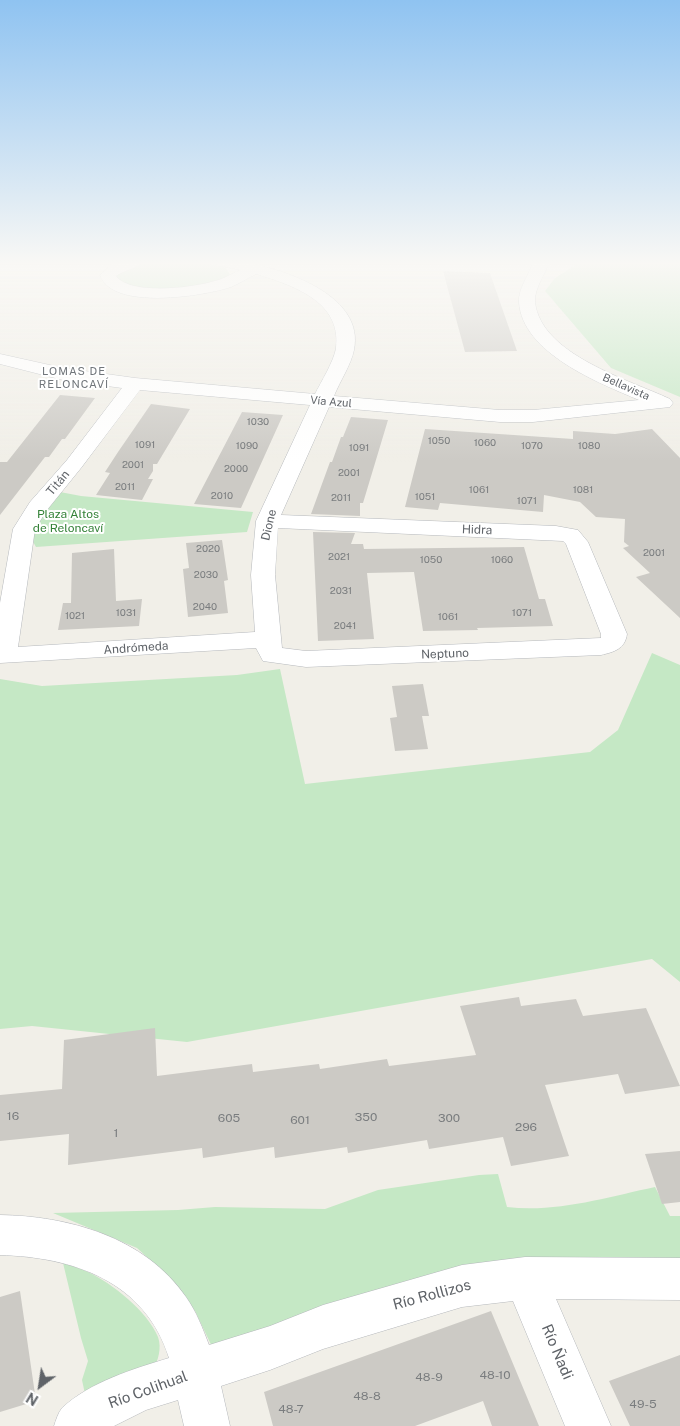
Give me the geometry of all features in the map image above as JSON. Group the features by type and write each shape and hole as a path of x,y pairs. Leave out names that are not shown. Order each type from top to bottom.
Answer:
{"street":[{"name":"Dione","path":"272,648 263,575 267,521 345,350 346,329"},
{"name":"Bellavista","path":"537,329 559,352 584,368 672,407"},
{"name":"Vía Azul","path":"0,359 63,374 134,384 519,416 672,407"},
{"name":"Titán","path":"4,656 24,529 38,507 74,464 134,384"},
{"name":"Hidra","path":"267,521 570,535 577,542 614,634 612,642"},
{"name":"Neptuno","path":"272,648 306,659 591,648 608,646 612,642"},
{"name":"Andrómeda","path":"4,656 272,648"},
{"path":"0,1234 40,1236 85,1247 112,1259 137,1274 169,1310 183,1336 195,1373 208,1426"},
{"name":"Río Rollizos","path":"195,1373 270,1348 323,1327 462,1286 525,1278 680,1279"},
{"name":"Río Ñadi","path":"525,1278 588,1426"},
{"name":"Río Colihual","path":"77,1426 103,1406 122,1397 195,1373"}],"green space":[{"path":"577,329 680,329 680,397 611,368"},
{"name":"Plaza Altos de Reloncaví","path":"60,492 81,496 253,512 247,532 36,547 31,538 42,514"},
{"path":"652,653 680,665 680,982 652,959 187,1042 32,1026 0,1029 0,679 42,686 237,675 280,669 305,784 590,752 618,730"},
{"path":"498,1174 507,1207 544,1208 563,1206 655,1187 670,1216 680,1216 680,1263 215,1353 195,1311 162,1271 137,1248 53,1213 178,1210 215,1207 325,1209 378,1190 479,1175"},
{"path":"63,1263 85,1271 108,1283 138,1308 153,1327 159,1341 159,1354 153,1370 85,1394 82,1380 88,1361"}],"building":[{"path":"459,329 509,329 517,351 465,352"},
{"path":"60,395 95,398 65,439 62,439 49,457 45,457 0,515 0,462 7,462"},
{"path":"151,404 190,409 157,464 153,464 153,471 148,479 153,479 142,500 96,495 110,473 105,472"},
{"path":"242,412 283,415 241,508 194,504"},
{"path":"351,417 388,420 363,503 360,503 360,516 311,514 330,462 332,462"},
{"path":"425,429 573,439 573,431 615,434 652,429 680,458 680,618 636,577 650,573 623,548 629,546 624,542 625,519 596,517 580,502 544,495 543,512 440,503 438,510 405,507"},
{"path":"313,532 355,533 351,544 363,544 364,549 524,547 539,599 545,599 553,626 423,631 414,572 367,573 374,639 318,641"},
{"path":"222,540 228,580 224,581 228,613 188,617 183,569 189,568 186,543"},
{"path":"114,549 116,601 142,599 139,626 58,630 63,603 71,603 72,553"},
{"path":"423,684 429,716 422,716 428,749 395,751 390,718 397,717 392,686"},
{"path":"519,997 521,1006 576,999 583,1016 646,1008 680,1086 625,1094 618,1074 545,1085 569,1156 511,1166 503,1137 429,1149 427,1140 348,1153 347,1147 275,1158 274,1147 203,1158 202,1148 68,1165 69,1134 0,1141 0,1095 62,1089 64,1040 155,1028 157,1076 252,1064 253,1072 319,1064 320,1069 387,1059 389,1066 476,1055 460,1006"},
{"path":"680,1151 680,1202 662,1204 645,1154"},
{"path":"20,1291 36,1401 0,1412 0,1297"},
{"path":"491,1311 539,1426 492,1426 483,1401 415,1426 273,1426 264,1392"},
{"path":"680,1355 680,1426 630,1426 609,1381"}],"district":[{"name":"LOMAS DE RELONCAVÍ","path":"74,378"}]}
